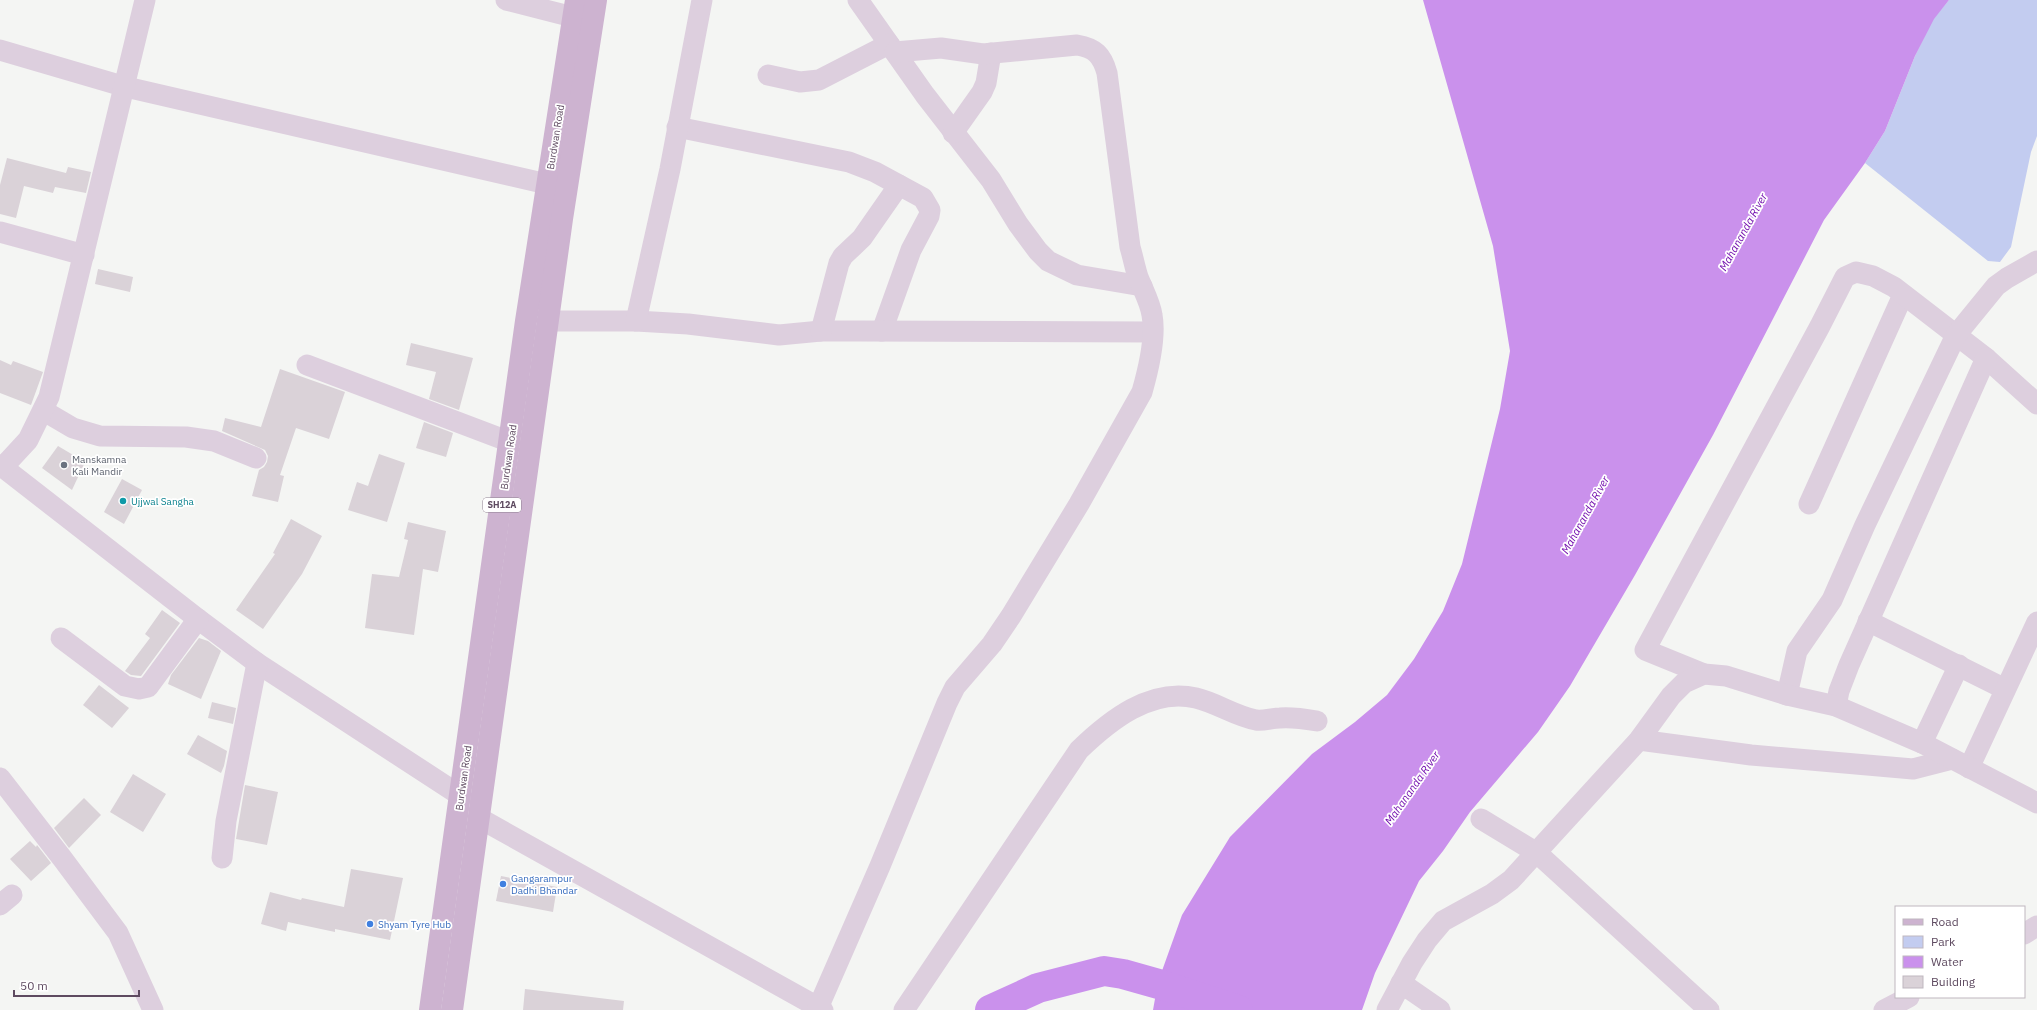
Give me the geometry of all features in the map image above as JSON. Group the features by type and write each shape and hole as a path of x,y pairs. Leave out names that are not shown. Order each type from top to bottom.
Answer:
{"main road":[{"name":"Burdwan Road","path":"452,1010 548,321 596,0"},
{"name":"Burdwan Road","path":"430,1010 526,321 575,9"},
{"path":"441,932 463,934"}],"street":[{"path":"145,0 126,87 49,396 44,411 28,440 1,466 198,619 258,663 461,796"},
{"path":"506,0 575,9"},
{"path":"636,322 702,0"},
{"path":"858,0 953,133 991,180 1018,224 1038,251 1048,261 1077,275 1142,286"},
{"path":"479,818 821,1009 947,703 955,687 992,644 1012,616 1079,504 1142,392 1146,379 1152,332 1152,316 1130,247 1107,73 1104,60 1097,52 1089,47 1077,45 974,54 941,48 892,48 820,80 800,82 768,74"},
{"path":"0,50 126,87 548,184"},
{"path":"953,133 984,87 991,53"},
{"path":"677,127 849,162 875,172 923,198 930,210 929,216 909,256 882,331"},
{"path":"821,331 835,272 843,256 862,238 899,185"},
{"path":"0,232 84,254"},
{"path":"1787,695 1797,651 1832,600 1865,525 1956,335 1996,286 2006,278 2037,261"},
{"path":"2037,404 1986,358 1903,296 1894,287 1873,276 1856,272 1844,277 1820,326 1645,650 1704,674 1726,676 1787,695 1836,706 1922,743 2037,802"},
{"path":"1809,504 1903,296"},
{"path":"548,321 688,324 768,335 821,331 1152,332"},
{"path":"1836,706 1839,691 1868,621 1986,358"},
{"path":"308,365 510,442"},
{"path":"44,411 73,428 100,436 186,436 214,441 256,458"},
{"path":"61,638 125,686 139,689 148,687 198,619"},
{"path":"1868,621 2005,689"},
{"path":"1961,764 2005,689 2037,622"},
{"path":"222,858 226,821 258,663"},
{"path":"1922,743 1959,665"},
{"path":"1387,1010 1401,983 1427,940 1443,921 1492,894 1511,880 1639,740 1671,696 1684,683 1704,674"},
{"path":"904,1010 1079,750 1096,733 1139,704 1170,697 1196,698 1242,717 1259,720 1282,718 1316,721"},
{"path":"1639,740 1751,755 1913,770 1961,764"},
{"path":"0,778 118,933 153,1010"},
{"path":"1481,819 1537,853 1709,1010"},
{"path":"2025,933 2037,926"},
{"path":"1401,983 1440,1010"},
{"path":"1884,1010 1907,998"}],"green space":[{"path":"1949,0 2037,0 2037,136 2031,152 2011,247 2000,262 1988,261 1865,163 1885,131 1915,56 1933,19"}],"water":[{"name":"Mahananda River","path":"1423,0 1949,0 1934,19 1915,56 1885,131 1865,163 1824,220 1713,435 1635,575 1570,686 1538,732 1470,812 1443,851 1419,881 1375,973 1362,1010 1153,1010 1158,982 1182,915 1230,837 1312,754 1355,722 1387,695 1414,659 1443,611 1462,564 1500,409 1510,351 1493,246"}],"building":[{"path":"7,158 66,173 68,167 91,172 86,193 55,187 53,193 24,186 16,218 0,214 0,185"},
{"path":"98,269 133,277 130,292 95,284"},
{"path":"411,343 473,358 459,410 429,399 436,372 406,365"},
{"path":"0,360 11,365 13,361 43,372 31,405 0,393"},
{"path":"280,369 345,392 329,439 296,428 280,475 284,476 278,502 252,496 259,470 264,467 267,462 268,456 265,450 222,431 225,418 261,427"},
{"path":"424,422 453,433 446,457 416,448"},
{"name":"Manskamna Kali Mandir","path":"58,446 85,462 72,490 42,468"},
{"path":"379,454 405,463 387,522 348,510 357,482 368,486"},
{"name":"Ujjwal Sangha","path":"122,479 142,490 124,524 104,512"},
{"path":"291,519 322,536 302,574 263,629 236,610 275,554 273,553"},
{"path":"408,522 446,531 438,572 423,569 414,635 365,628 372,574 399,577 408,540 404,539"},
{"path":"162,610 180,623 141,676 131,675 125,671 150,638 145,634"},
{"path":"199,638 208,641 221,651 201,699 168,684 171,675"},
{"path":"99,685 129,708 112,728 83,705"},
{"path":"212,702 236,708 233,724 208,718"},
{"path":"198,735 227,751 221,773 187,754"},
{"path":"133,774 166,794 143,832 110,812"},
{"path":"245,785 278,792 267,845 236,839"},
{"path":"84,798 101,815 69,848 54,828"},
{"path":"30,841 36,847 37,845 51,863 31,881 10,859"},
{"path":"351,869 403,878 390,940 335,929 335,932 288,922 286,931 261,924 270,892 301,900 302,898 344,907"},
{"path":"501,876 557,887 553,912 496,901"},
{"path":"525,989 624,1001 623,1010 523,1010"}],"waterway":[{"path":"990,1010 1038,988 1104,971 1123,974 1162,985 1238,1010"}],"place":[{"name":"Manskamna Kali Mandir","path":"64,465"},
{"name":"Ujjwal Sangha","path":"123,501"},
{"name":"Gangarampur Dadhi Bhandar","path":"503,884"},
{"name":"Shyam Tyre Hub","path":"370,924"}]}
